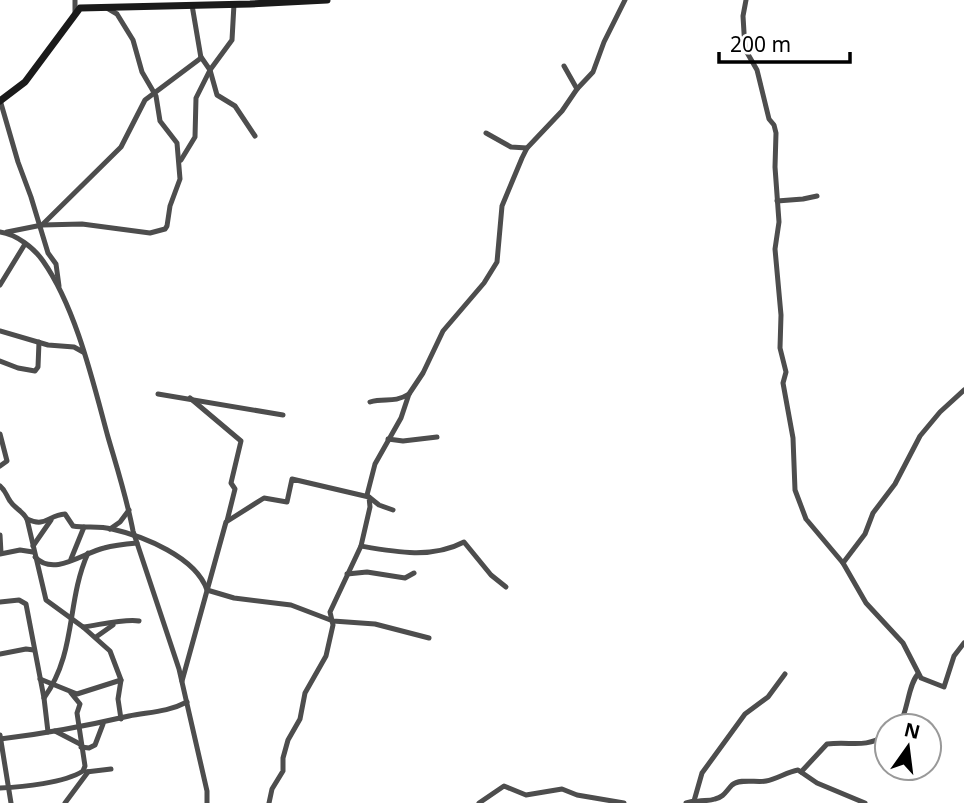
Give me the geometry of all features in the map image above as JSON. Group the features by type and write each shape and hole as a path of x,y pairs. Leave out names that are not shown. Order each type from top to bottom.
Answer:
{"street":[{"path":"75,0 75,12"},
{"path":"60,290 55,264 46,245 0,101 24,82 75,12 87,6 135,3 192,5 208,2 234,4 327,0"},
{"path":"269,803 272,789 283,771 288,740 300,719 305,693 326,656 332,621 330,612 361,546 370,507 368,496 374,464 401,418 409,394 423,373 443,331 455,313 484,283 497,262 502,206 527,148 552,123 593,72 625,0"},
{"path":"746,0 743,16 745,49 757,70 769,119 776,134 779,232 775,249 781,315 780,348 786,372 783,383 789,404 793,438 795,491 802,513 843,563 866,603 903,643 920,678 944,687 954,656 964,643"},
{"path":"180,162 195,136 194,103 210,70 231,43 234,4"},
{"path":"192,5 201,57 210,70 219,98 235,106 255,136"},
{"path":"2,232 82,224 150,233 165,229 171,201 180,179 176,140 166,131 158,116 158,100 142,72 129,33 117,14 104,6"},
{"path":"41,226 121,147 141,105 201,57"},
{"path":"564,66 577,89"},
{"path":"486,133 511,147 527,148"},
{"path":"777,201 817,196"},
{"path":"2,232 25,244 45,263 60,290 83,352 136,540 182,681 207,791 207,803"},
{"path":"0,285 25,244"},
{"path":"45,263 46,245"},
{"path":"0,331 39,342 74,347 83,352"},
{"path":"0,361 35,371 38,368 39,342"},
{"path":"843,563 864,534 873,513 895,484 920,436 940,412 964,390"},
{"path":"158,394 283,415"},
{"path":"370,402 391,402 409,394"},
{"path":"182,681 235,489 231,483 241,441 190,398"},
{"path":"0,434 7,462 0,466"},
{"path":"388,439 403,441 437,437"},
{"path":"226,522 264,498 287,502 292,479 368,496 379,505 393,510"},
{"path":"0,486 27,519 46,600 96,637 110,651 121,680 118,699 121,719"},
{"path":"110,529 120,522 129,510"},
{"path":"33,550 36,537 51,520 57,515 65,514 70,525 110,529 169,550 199,572 207,590 234,598 291,605 332,621 376,624 429,638"},
{"path":"27,519 38,523"},
{"path":"29,529 38,523 51,520"},
{"path":"71,560 84,527"},
{"path":"0,535 0,553 33,550 48,565 136,540"},
{"path":"361,546 412,553 441,551 464,542 491,575 506,587"},
{"path":"44,698 54,684 68,648 79,576 88,553"},
{"path":"347,574 367,572 405,578 414,573"},
{"path":"0,602 19,600 26,604 48,732"},
{"path":"83,627 114,624 128,619 139,621"},
{"path":"96,637 114,624"},
{"path":"26,649 33,643"},
{"path":"0,654 34,650"},
{"path":"694,802 702,773 745,715 768,697 785,674"},
{"path":"906,712 914,679 918,674"},
{"path":"40,678 71,692 81,693 121,680"},
{"path":"65,803 86,772 76,728 80,704 71,692"},
{"path":"9,801 0,738 103,724 165,711 187,702"},
{"path":"55,731 89,748 95,746 103,724"},
{"path":"801,772 827,744 845,742 862,746 873,741"},
{"path":"0,788 111,769"},
{"path":"687,803 716,799 739,782 769,781 798,770 817,783 865,803"},
{"path":"479,803 504,786 526,795 562,789 577,795 624,803"},
{"path":"576,803 577,795"}]}
